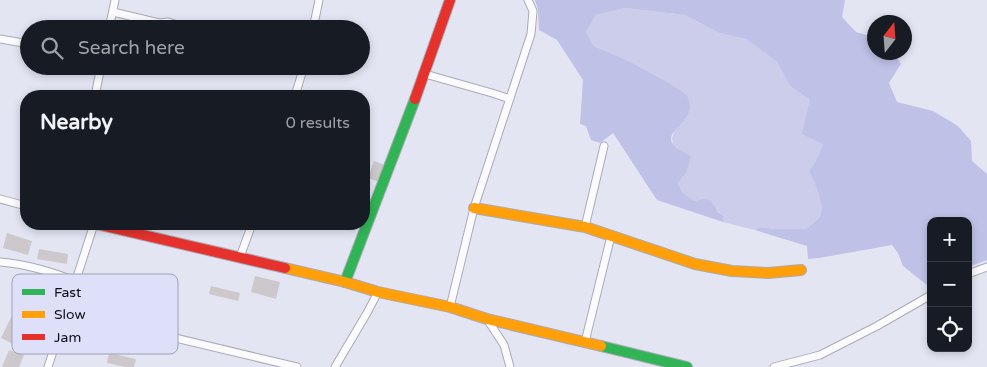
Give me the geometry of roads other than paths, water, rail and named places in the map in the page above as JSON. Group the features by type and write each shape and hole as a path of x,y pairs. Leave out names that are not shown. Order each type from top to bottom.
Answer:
{"street":[{"path":"111,20 115,0"},
{"path":"315,20 319,0"},
{"path":"370,217 425,74 450,0"},
{"path":"450,307 474,208 532,25 533,11 528,0"},
{"path":"112,12 143,20"},
{"path":"0,39 20,42"},
{"path":"425,74 510,99"},
{"path":"95,90 99,75"},
{"path":"297,90 301,75"},
{"path":"585,227 604,146"},
{"path":"0,199 20,204"},
{"path":"474,208 585,227 695,264 732,272 768,273 800,270"},
{"path":"78,274 93,230"},
{"path":"121,230 345,282 378,292 450,307 487,319 687,367"},
{"path":"240,257 250,230"},
{"path":"345,282 365,230"},
{"path":"585,342 611,236"},
{"path":"0,262 24,265 57,274"},
{"path":"972,273 987,268"},
{"path":"335,367 378,292"},
{"path":"774,367 820,355 877,326 927,297"},
{"path":"487,319 504,345 510,367"},
{"path":"178,339 297,367"},
{"path":"48,367 52,354"}]}
